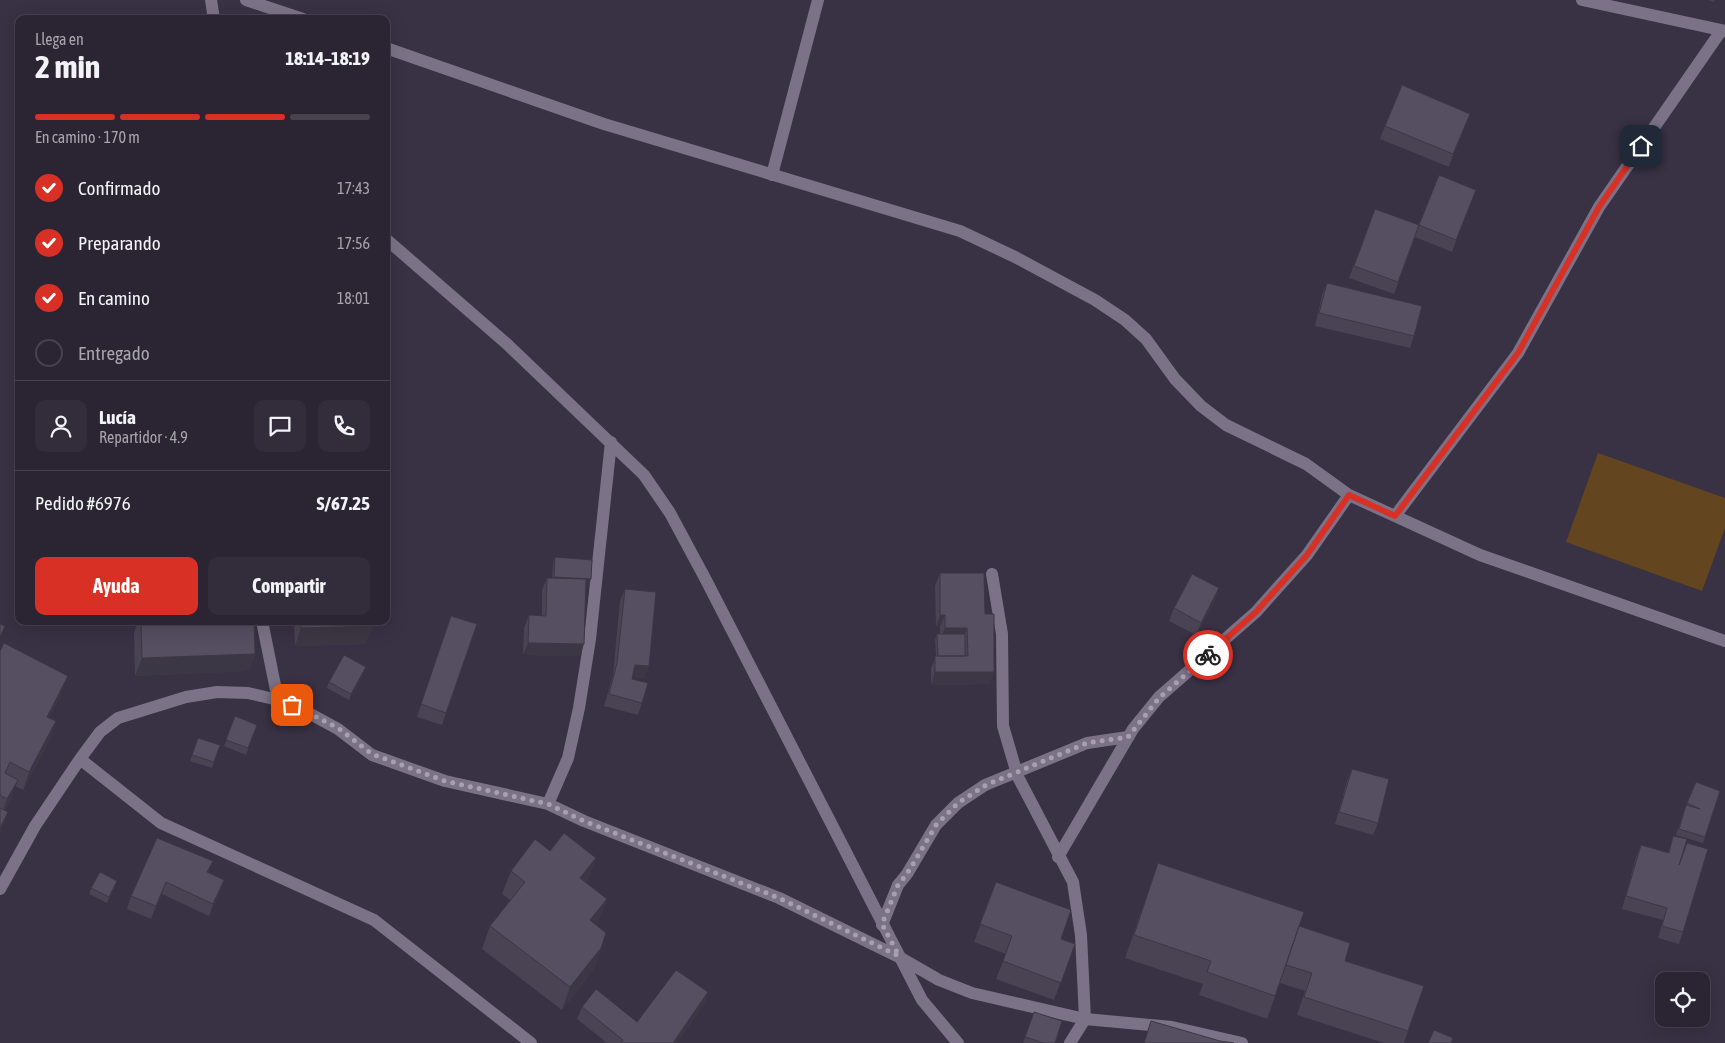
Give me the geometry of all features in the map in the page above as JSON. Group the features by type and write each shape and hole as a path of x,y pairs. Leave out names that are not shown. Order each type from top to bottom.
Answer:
{"street":[{"path":"211,0 213,15"},
{"path":"246,0 292,15"},
{"path":"772,175 818,0"},
{"path":"1395,516 1518,353 1599,207 1723,31 1582,0"},
{"path":"390,49 604,124 960,231 1015,256 1096,300 1146,339 1175,379 1201,406 1233,428 1306,464 1349,495 1480,555 1725,641"},
{"path":"390,242 507,344 644,475 670,513 922,1000 958,1043"},
{"path":"548,804 568,758 579,708 590,639 611,442"},
{"path":"1058,857 1128,737 1159,698 1262,605 1307,555 1349,495"},
{"path":"992,574 1002,634 1003,726 1016,771 1072,882 1081,936 1085,1019 1070,1043"},
{"path":"263,625 278,700"},
{"path":"0,889 35,826 80,759 100,732 112,722 142,708 186,696 217,692 248,693 278,700 305,711 338,728 372,754 445,781 548,804 584,821 779,898 899,956 939,980 972,993 1085,1019 1172,1027 1242,1043"},
{"path":"882,924 898,885 907,874 936,825 958,803 986,785 1016,771 1087,743 1128,737"},
{"path":"80,759 161,823 374,920 531,1043"}],"shaded area":[{"path":"1598,453 1725,498 1725,528 1702,591 1566,542"}],"building":[{"path":"1402,85 1470,114 1453,154 1385,126"},
{"path":"1439,175 1476,190 1456,240 1419,225"},
{"path":"1375,209 1419,225 1398,282 1354,266"},
{"path":"1327,283 1422,306 1414,336 1319,313"},
{"path":"555,557 592,560 591,579 554,577"},
{"path":"940,573 984,573 985,614 994,614 994,672 935,672 935,656 968,656 967,628 945,628 945,615 940,615"},
{"path":"1192,574 1219,588 1201,623 1174,608"},
{"path":"547,578 586,579 584,644 528,643 529,615 546,616"},
{"path":"625,589 656,592 649,666 635,665 632,679 648,683 642,703 609,694 617,663"},
{"path":"451,616 477,624 446,713 421,704"},
{"path":"0,624 5,626 0,637"},
{"path":"141,625 254,625 255,654 142,658"},
{"path":"301,625 373,626 301,628"},
{"path":"937,634 965,634 965,656 938,656"},
{"path":"4,643 68,676 47,717 56,721 29,772 10,762 5,773 18,780 7,799 0,795 0,651"},
{"path":"344,655 366,667 351,694 329,682"},
{"path":"235,716 257,725 248,748 226,740"},
{"path":"198,738 220,745 214,762 192,755"},
{"path":"1352,769 1389,779 1378,823 1339,812"},
{"path":"1696,782 1720,791 1705,837 1679,829 1686,805 1700,809 1687,803"},
{"path":"0,808 8,812 0,828"},
{"path":"564,833 596,858 580,878 607,899 590,920 606,933 601,948 570,987 490,926 525,882 511,871 535,839 550,851"},
{"path":"1673,836 1687,839 1679,865 1687,843 1708,849 1683,932 1662,926 1667,908 1626,896 1641,845 1669,853"},
{"path":"157,838 213,861 207,872 224,880 213,904 166,882 156,906 131,896"},
{"path":"1158,863 1304,912 1275,996 1207,972 1211,961 1134,935"},
{"path":"100,872 117,881 109,897 91,888"},
{"path":"996,882 1071,910 1061,939 1075,944 1061,983 1003,961 1012,936 980,924"},
{"path":"1299,926 1350,943 1345,961 1424,986 1408,1031 1304,997 1312,973 1286,965"},
{"path":"676,970 708,992 673,1043 621,1043 623,1040 582,1007 596,989 637,1022"},
{"path":"1034,1012 1062,1021 1055,1043 1044,1043 1025,1037"},
{"path":"1151,1021 1220,1041 1234,1043 1144,1043"},
{"path":"1434,1030 1453,1038 1451,1043 1428,1043"}],"way so far":[{"path":"292,705 338,728 372,754 445,781 548,804 584,821 779,898 899,956 882,924 898,885 907,874 936,825 958,803 986,785 1016,771 1087,743 1128,737 1159,698 1208,655"}],"route":[{"path":"1208,655 1256,612 1307,555 1349,495 1395,516 1518,353 1599,207 1641,146"}]}
